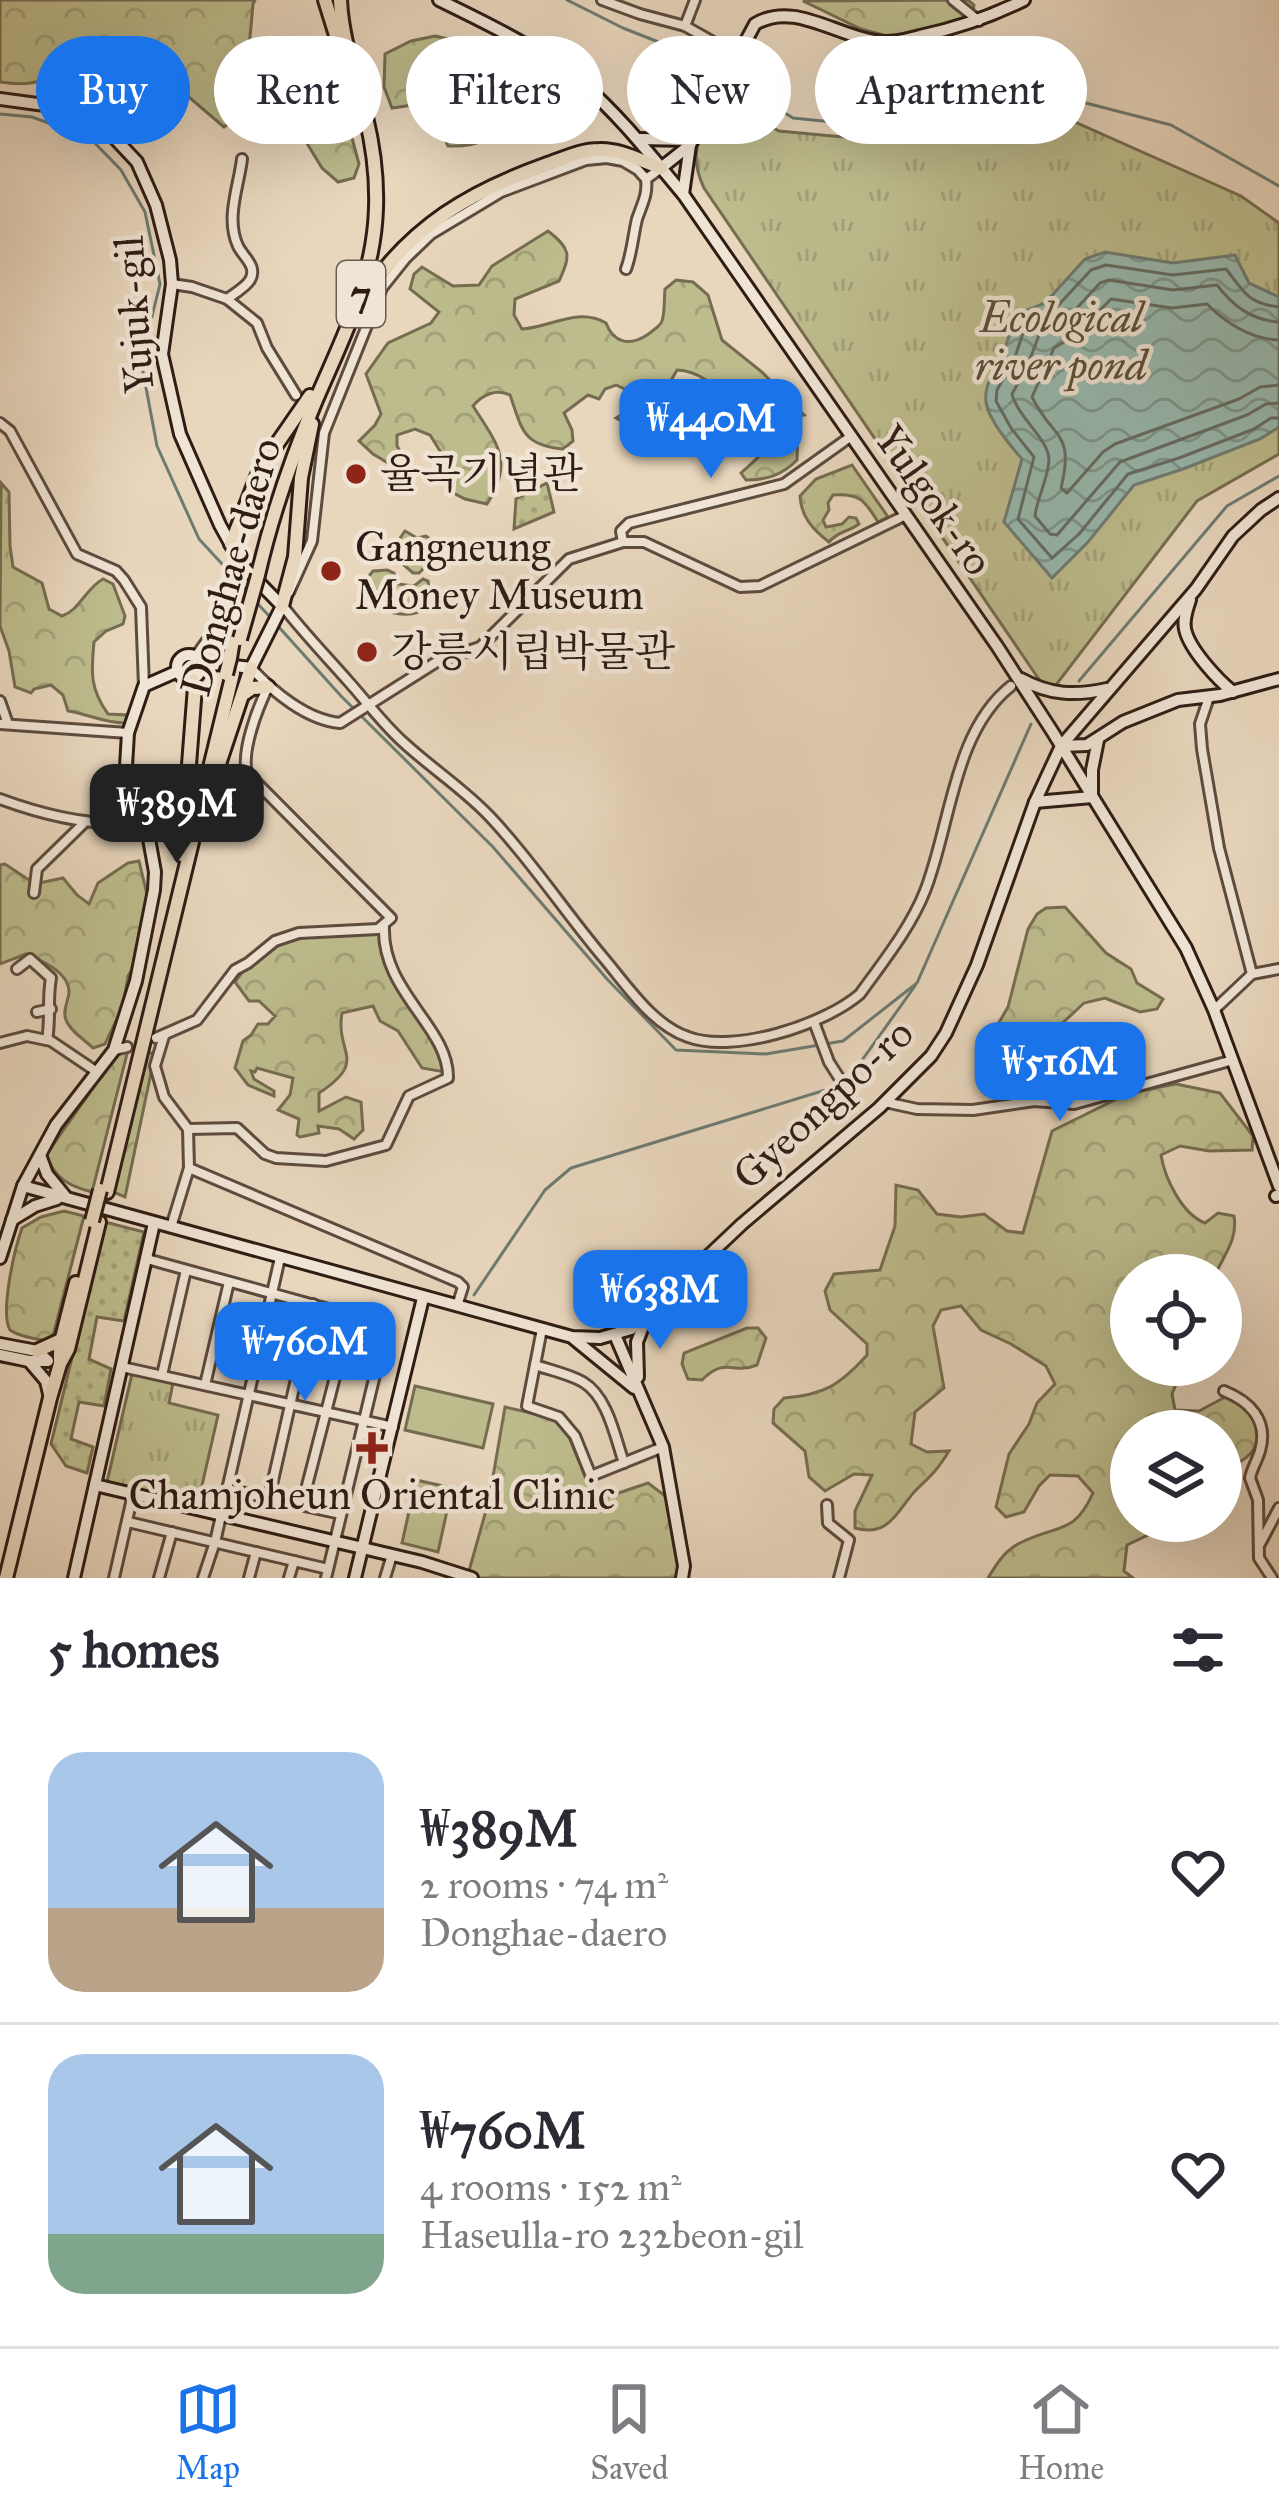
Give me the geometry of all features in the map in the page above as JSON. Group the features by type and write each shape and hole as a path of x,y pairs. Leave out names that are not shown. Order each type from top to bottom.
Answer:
{"main road":[{"name":"7","path":"325,0 336,36"},
{"name":"Donghae-daero","path":"337,0 340,36"},
{"name":"Donghae-daero","path":"309,393 358,304 372,250 376,189 370,135 337,0"},
{"name":"Donghae-daero","path":"103,1191 255,572 309,393 356,290 368,231 364,144"},
{"path":"358,304 412,238 496,182 604,149 662,168"},
{"path":"231,544 261,467 309,393"},
{"path":"282,606 295,557 309,393"},
{"name":"Donghae-daero","path":"43,1359 68,1349 182,855 231,666"},
{"path":"182,855 195,687 191,668"},
{"path":"196,825 251,668"},
{"path":"244,694 268,687"},
{"name":"Donghae-daero","path":"43,1359 62,1340 96,1221"},
{"path":"43,1359 62,1340"},
{"name":"Donghae-daero","path":"6,1578 50,1398 43,1359"}],"street":[{"name":"Yulgok-ro","path":"440,0 544,57 581,83 627,127"},
{"path":"602,0 685,26 701,36"},
{"path":"685,26 695,0"},
{"path":"953,0 980,21"},
{"path":"814,7 854,32 885,43 980,21 1024,0"},
{"path":"749,36 761,15 776,2"},
{"name":"Yujuk-gil","path":"0,99 67,108 107,130 137,162 167,241 172,284 162,354 180,434 242,565 367,706 492,818 584,935 663,1024 685,1037 707,1042 751,1039 814,1025 860,994 910,920 932,873 968,745 991,704 1017,684"},
{"name":"Yulgok-ro","path":"643,144 683,194 906,515 1061,746"},
{"path":"646,179 690,144"},
{"path":"683,194 691,144"},
{"path":"251,668 312,541 324,433 382,288 406,258 431,234 501,192 586,160 607,158 623,161 646,179 626,269"},
{"path":"227,299 251,276 249,260 236,237 232,199 242,159"},
{"path":"172,284 227,299 257,323 267,348 309,393"},
{"path":"318,422 324,433"},
{"path":"0,423 10,431 77,554 116,571 141,607 144,686 128,733 126,766 146,822 155,872 120,1048 56,1125 23,1186 0,1258"},
{"path":"623,542 622,531 629,524 784,484 850,437"},
{"name":"Gyeongpo-ro","path":"615,1334 631,1329 922,1066 946,1033 977,965 1035,802 1061,746 1196,589 1233,536 1279,498"},
{"path":"144,686 191,668 218,664 251,668 268,687 320,719 340,723 438,661 480,647 569,559 623,542 644,542 740,587 760,586 906,515"},
{"path":"1196,589 1185,616 1185,633 1233,692"},
{"path":"191,668 219,624 220,614"},
{"path":"1211,670 1200,724 1202,748 1219,848 1252,974"},
{"path":"1278,1192 1233,1060 1186,948 1061,746 1087,745 1123,722 1178,700 1279,679"},
{"path":"1017,684 1064,694 1110,688"},
{"path":"171,1227 189,1168 188,1129 164,1097 154,1066 160,1037 197,1021 235,970 275,941 299,934 378,929 391,918 248,772 244,762 268,687"},
{"path":"0,701 4,724 128,733"},
{"path":"1092,797 1098,740"},
{"path":"1035,802 1092,797"},
{"path":"0,800 113,826 146,822"},
{"path":"34,893 37,869 86,821"},
{"path":"188,1129 237,1128 276,1158 326,1161 386,1144 409,1096 448,1078 448,1067 442,1049 389,963 384,924"},
{"path":"17,970 31,959 51,978 47,1040"},
{"path":"1214,1010 1252,974 1279,969"},
{"path":"37,1012 50,1010"},
{"path":"814,1025 847,1092"},
{"path":"0,1043 27,1036 47,1040 98,1072"},
{"path":"885,1102 905,1108 974,1110 1034,1101 1074,1104 1233,1060"},
{"path":"40,1155 53,1184 67,1198"},
{"path":"189,1168 458,1282 463,1287 457,1306"},
{"path":"23,1186 572,1337 615,1334 663,1447 684,1566 682,1578"},
{"path":"12,1220 35,1206 67,1198"},
{"path":"74,1578 154,1222"},
{"path":"203,1578 280,1258"},
{"path":"128,1522 327,1573 387,1324 147,1259"},
{"path":"162,1376 185,1270"},
{"path":"205,1385 229,1282"},
{"path":"355,1578 423,1298"},
{"path":"641,1398 637,1342 644,1322 660,1301"},
{"path":"269,1498 313,1304"},
{"path":"302,1505 351,1315"},
{"path":"542,1329 527,1406 559,1417 575,1436 591,1476 663,1447"},
{"path":"572,1337 614,1369 641,1398"},
{"path":"1,1347 43,1359 50,1398"},
{"path":"535,1365 590,1387 604,1408 624,1462"},
{"path":"122,1366 392,1427"},
{"path":"1223,1390 1245,1401 1261,1426 1260,1453 1250,1478 1258,1500 1258,1558 1272,1578"},
{"path":"95,1485 472,1578"},
{"path":"227,1489 341,1514"},
{"path":"114,1578 133,1494"},
{"path":"827,1505 829,1523 849,1540 838,1578"},
{"path":"1259,1545 1279,1508"},
{"path":"159,1578 172,1532"},
{"path":"249,1578 256,1552"},
{"path":"385,1578 392,1555"},
{"path":"289,1578 294,1561"}],"green space":[{"path":"0,0 255,0 250,36 214,36 214,118 190,98 190,36 36,36 36,82 0,82"},
{"path":"968,0 974,5 971,20 916,36 887,36 803,1"},
{"path":"406,44 406,106 392,108 384,87 385,54"},
{"name":"Ecological river pond","path":"1087,127 1241,196 1279,223 1279,454 1197,501 1049,694 704,188 698,144 791,144 791,132 815,134 815,144 1087,144"},
{"path":"307,144 354,144 359,164 354,178 338,182 322,168"},
{"path":"548,231 565,248 566,265 559,281 515,299 514,315 522,329 585,317 606,323 617,338 634,341 661,323 665,289 676,280 693,282 708,295 722,340 804,415 782,414 779,433 785,447 798,433 797,460 774,476 746,480 741,473 769,442 772,414 762,404 733,405 701,377 677,370 662,419 650,415 629,421 616,418 630,410 631,392 616,385 605,389 599,399 588,395 564,413 573,441 563,449 531,439 510,395 495,393 481,399 473,406 496,443 501,465 487,504 448,490 455,475 430,435 415,429 397,435 397,446 409,466 400,470 373,454 359,441 381,414 366,374 388,343 431,323 439,312 410,289 414,274 422,267 453,286 479,285 492,266"},
{"path":"852,465 888,517 878,522 861,500 833,495 823,520 826,527 842,524 849,517 859,524 829,542 808,522 800,496 816,479"},
{"path":"1,483 9,492 13,567 42,583 49,609 62,616 103,579 113,584 125,616 123,624 94,642 92,672 102,705 108,714 127,715 125,723 68,711 63,695 51,685 31,693 15,687 0,626"},
{"path":"547,483 554,512 514,529 516,499"},
{"path":"405,531 438,545 419,573 390,553"},
{"path":"373,571 394,573 398,584 428,581 423,609 394,613 394,607 384,609 376,601 380,591 367,588 365,581"},
{"path":"139,861 149,903 137,961 105,1044 93,1048 66,1020 69,991 59,972 26,954 0,964 0,865 35,884 63,878 89,904 98,883"},
{"path":"1065,907 1106,953 1131,969 1137,983 1163,999 1157,1009 1140,1012 1105,998 1084,1003 1025,1058 1018,1082 1005,1092 997,1078 1001,1051 994,1031 1008,1007 1028,929 1046,908"},
{"path":"380,931 384,952 446,1058 445,1072 422,1068 398,1031 380,1021 373,1006 342,1013 346,1064 319,1093 319,1111 346,1097 361,1102 363,1130 354,1139 339,1129 318,1126 319,1133 300,1137 299,1119 278,1110 290,1095 293,1078 257,1068 251,1071 274,1096 248,1085 235,1068 243,1041 258,1024 268,1024 275,1016 259,1001 249,1001 235,982 250,964 282,942 318,934"},
{"path":"128,1050 92,1192 84,1190 58,1175 46,1155 117,1054"},
{"path":"144,1051 155,1054 125,1197 111,1191"},
{"path":"1176,1084 1220,1093 1253,1136 1252,1150 1180,1146 1161,1155 1171,1185 1189,1212 1205,1223 1218,1213 1234,1216 1226,1254 1110,1254 1110,1386 1175,1386 1175,1410 1110,1410 1110,1542 1133,1542 1127,1545 1124,1571 1133,1578 988,1578 1016,1545 1072,1522 1093,1493 1078,1476 1050,1475 1024,1512 1006,1517 996,1507 1009,1454 1037,1403 1055,1384 1046,1366 981,1330 961,1306 941,1310 933,1326 944,1388 915,1412 911,1444 927,1452 949,1451 885,1525 855,1528 855,1511 872,1475 854,1474 825,1491 809,1477 805,1451 773,1423 774,1409 784,1398 830,1387 867,1355 867,1344 830,1310 825,1291 834,1274 880,1270 895,1226 896,1185 918,1190 937,1214 984,1214 1007,1231 1023,1233 1052,1131 1129,1093"},
{"path":"64,1211 84,1216 53,1336 48,1341 18,1334 7,1322 7,1296 22,1228"},
{"path":"105,1222 144,1232 124,1321 97,1317 89,1359 111,1369 104,1406 79,1402 71,1439 93,1447 87,1473 66,1466 51,1444"},
{"path":"758,1328 766,1338 757,1365 723,1367 702,1380 688,1379 682,1364 684,1353"},
{"path":"132,1374 173,1383 169,1403 218,1415 198,1503 107,1482"},
{"path":"415,1386 493,1404 483,1448 405,1430"},
{"path":"1227,1396 1249,1402 1262,1421 1255,1448 1245,1458 1242,1410 1201,1410"},
{"path":"505,1407 553,1418 565,1427 595,1501 648,1483 668,1498 677,1578 467,1578 489,1500"},
{"path":"416,1480 452,1488 438,1552 402,1543"}],"water":[{"path":"1105,252 1173,263 1235,255 1249,283 1279,297 1279,427 1260,439 1134,485 1052,578 1004,522 1022,459 990,415 987,388 1015,315 1045,303 1085,259"}],"waterway":[{"path":"567,0 643,36"},
{"path":"791,117 843,123 975,90 1055,95 1171,125 1279,186"},
{"path":"0,114 32,117 90,138 121,170 145,212 160,284 141,361 157,446 199,539 247,591"},
{"path":"1079,681 1227,506 1279,476"},
{"path":"257,603 271,618"},
{"path":"277,625 341,696 493,847 607,979 676,1050 766,1054 843,1041 917,983 1031,724"},
{"path":"474,1295 545,1190 571,1168 845,1084 915,986"}],"place":[{"name":"율곡기념관","path":"356,474"},
{"name":"Gangneung Money Museum","path":"331,571"},
{"name":"강릉시립박물관","path":"367,652"},
{"name":"Chamjoheun Oriental Clinic","path":"372,1448"}]}
